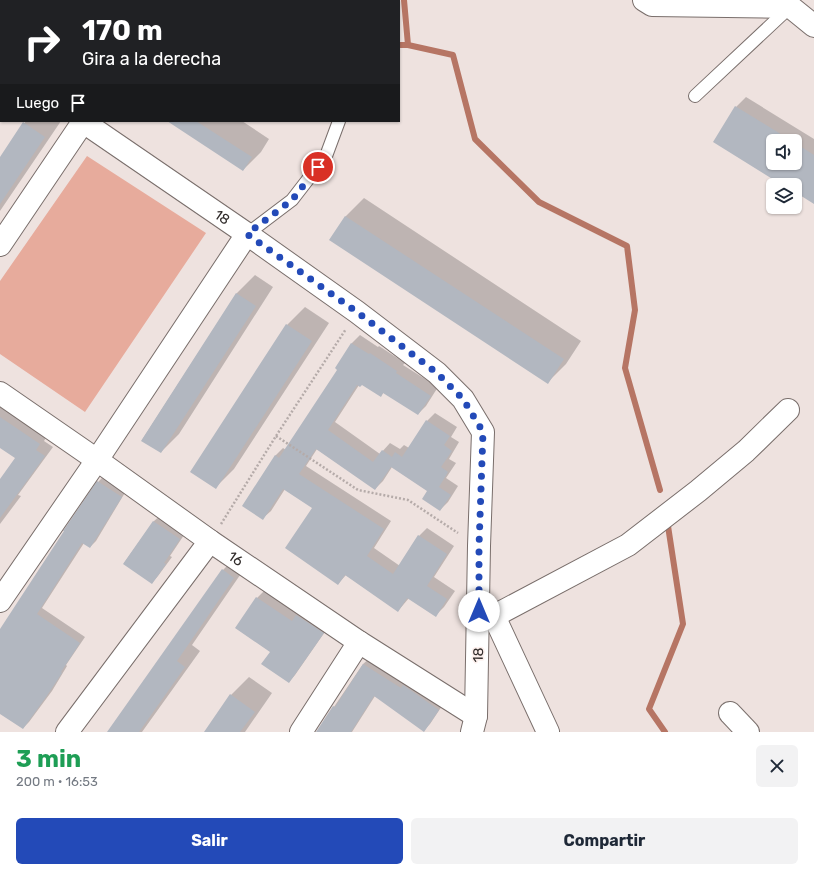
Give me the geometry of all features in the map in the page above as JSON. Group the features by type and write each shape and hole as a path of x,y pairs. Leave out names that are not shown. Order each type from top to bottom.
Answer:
{"street":[{"path":"644,0 652,5 786,3 814,26"},
{"path":"0,245 82,122"},
{"name":"18","path":"84,122 357,312 437,373 463,399 483,432 479,546 486,614 474,724"},
{"path":"0,601 97,460 247,234"},
{"name":"16","path":"0,393 210,541 359,642 474,724"},
{"path":"548,732 486,614 628,545 698,491 746,451 788,410"},
{"path":"67,732 210,541"},
{"path":"302,732 359,642"},
{"path":"730,713 748,732"}],"lane":[{"path":"695,96 786,3"},
{"path":"247,234 292,200 326,156 339,122"}],"path":[{"path":"210,541 357,312"},
{"path":"276,436 358,490 408,500 479,546"}],"shaded area":[{"path":"87,156 206,233 85,412 0,354 0,281"}],"building":[{"path":"735,106 781,134 766,134 766,170 802,170 802,147 814,155 814,204 802,196 802,178 771,178 713,142"},
{"path":"23,122 45,137 0,204 0,157"},
{"path":"169,122 198,122 252,157 243,171"},
{"path":"345,216 564,359 548,384 329,240"},
{"path":"236,293 256,306 161,453 141,441"},
{"path":"286,324 312,341 216,489 190,472"},
{"path":"351,343 369,354 370,353 397,371 396,373 431,396 418,415 383,393 381,397 362,385 360,387 357,385 328,430 373,462 382,450 392,457 395,452 402,457 426,420 450,436 444,445 452,451 441,467 448,472 439,487 451,495 440,511 422,499 427,491 391,467 375,490 316,449 299,474 384,529 367,556 393,574 418,535 447,554 427,586 447,599 436,617 407,598 398,612 345,575 338,585 285,548 312,508 283,489 263,520 242,506 275,455 279,458 337,370 335,368"},
{"path":"0,417 40,444 36,450 45,456 0,518 0,479 15,458 0,448"},
{"path":"97,481 122,497 90,548 82,543 37,614 80,643 61,672 62,673 23,729 0,714 0,629"},
{"path":"153,521 180,539 164,563 166,564 152,584 123,564"},
{"path":"222,569 234,578 177,661 185,667 139,732 107,732"},
{"path":"256,597 292,621 296,615 324,633 289,683 261,664 270,652 235,628"},
{"path":"363,664 401,688 403,685 439,710 424,732 374,696 351,732 316,732 333,706 335,707"},
{"path":"230,694 255,712 240,732 204,732"}],"waterway":[{"path":"404,0 408,45"},
{"path":"400,45 408,45 453,55 475,139 539,202 627,246 635,310 625,368 660,490"},
{"path":"665,732 649,709 683,624 668,526"}],"route":[{"path":"318,167 292,200 247,234 357,312 437,373 463,399 483,432 479,546 479,611"}]}
